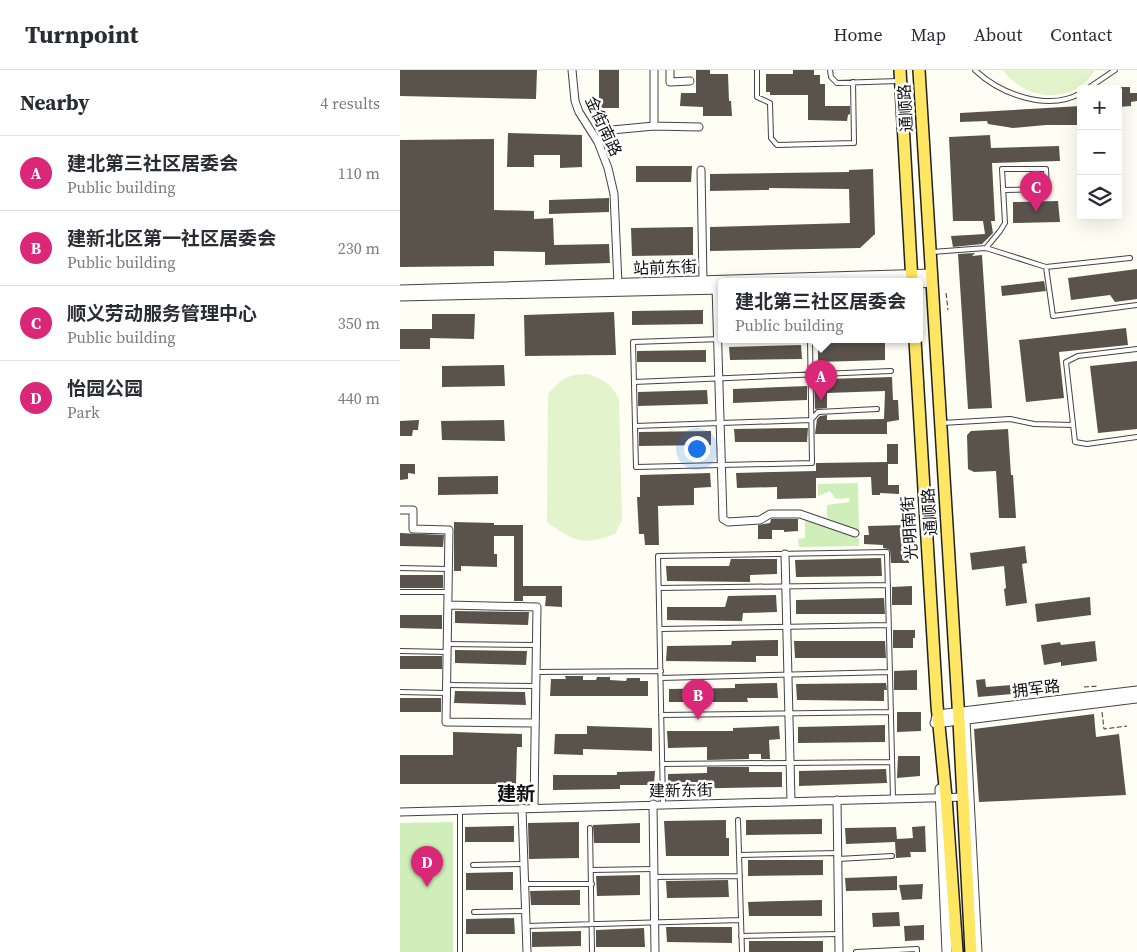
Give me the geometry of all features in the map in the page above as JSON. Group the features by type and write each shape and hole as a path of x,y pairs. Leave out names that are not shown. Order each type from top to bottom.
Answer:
{"main road":[{"name":"通顺路","path":"919,70 929,252 921,278"},
{"path":"900,76 921,278"},
{"name":"通顺路","path":"923,294 940,424 966,797 971,952"},
{"name":"光明南街","path":"915,343 937,720"},
{"path":"937,720 956,952"}],"street":[{"name":"金街南路","path":"572,70 575,101 579,112 598,142 608,168 614,194 618,284"},
{"path":"654,70 654,126"},
{"path":"670,70 670,82 690,82"},
{"path":"598,142 612,130 654,126 699,127"},
{"path":"701,170 703,281"},
{"name":"站前东街","path":"400,290 703,281 718,286"},
{"name":"站前东街","path":"400,296 718,286"},
{"path":"720,343 719,378 723,519 728,522 760,520 770,514 800,514 856,533"},
{"path":"400,510 413,510 413,529 449,530 446,722 535,723"},
{"path":"785,554 791,801"},
{"path":"448,605 537,607 534,808"},
{"name":"拥军路","path":"937,720 1137,691"},
{"path":"961,718 1137,698"},
{"path":"943,797 947,952"},
{"path":"966,797 977,952"},
{"name":"建新东街","path":"400,812 966,797"},
{"path":"837,800 839,952"},
{"path":"653,804 656,952"},
{"path":"522,808 527,952"}],"lane":[{"path":"757,70 757,97 770,102 771,138 778,145 854,144 853,82"},
{"path":"830,70 831,77 837,83 900,76"},
{"path":"975,70 1006,92 1032,100 1049,101 1077,95"},
{"path":"1093,85 1115,70"},
{"path":"986,248 1005,223 1003,190 1002,169 1046,169 1046,189 1003,190"},
{"path":"929,252 986,248 1046,267 1130,258"},
{"path":"1046,267 1053,316 1137,304"},
{"path":"718,339 633,342 636,467 812,463 810,343"},
{"path":"1137,349 1078,356 1066,362 1075,442 1087,444 1137,437"},
{"path":"634,382 891,371"},
{"path":"635,426 811,420 818,412 877,409"},
{"path":"940,424 1010,419 1034,424 1072,425"},
{"path":"663,804 658,556 887,552 893,799"},
{"path":"400,568 449,569"},
{"path":"659,588 888,586"},
{"path":"400,592 448,592"},
{"path":"660,629 888,625"},
{"path":"448,644 536,645"},
{"path":"400,651 447,652"},
{"path":"536,672 660,671"},
{"path":"661,678 890,672"},
{"path":"400,692 536,686"},
{"path":"661,715 891,712"},
{"path":"662,764 892,762"},
{"path":"460,810 460,952"},
{"path":"738,820 742,952"},
{"path":"590,828 592,951"},
{"path":"739,855 892,856"},
{"path":"473,865 524,864"},
{"path":"591,870 740,876"},
{"path":"525,884 592,884"},
{"path":"474,912 526,911"},
{"path":"526,926 741,920"},
{"path":"741,936 839,934"},
{"path":"856,952 918,948 918,952"}],"path":[{"path":"946,292 948,310"}],"green space":[{"path":"1003,70 1095,70 1082,85 1077,85 1077,88 1059,95 1048,95 1027,90"},
{"path":"588,374 607,383 619,399 622,521 615,534 587,541 572,538 547,522 548,394 565,378"},
{"path":"858,483 859,532 827,518 827,505 849,502 850,498 836,499 830,491 818,496 818,484"},
{"path":"805,521 823,524 859,538 859,546 799,547 798,539 805,538"},
{"path":"453,822 453,952 400,952 400,823"}],"building":[{"path":"400,70 537,70 536,99 400,96"},
{"path":"599,70 619,70 619,108 599,108"},
{"path":"696,70 710,70 710,74 728,74 729,101 731,101 732,116 703,116 703,107 680,106 681,93 696,93"},
{"path":"793,70 814,70 814,75 820,75 820,84 825,84 825,106 850,106 850,114 847,121 808,120 808,95 770,95 770,92 766,92 766,74 793,74"},
{"path":"1122,87 1130,87 1130,93 1137,93 1137,101 1131,102 1131,106 1122,107"},
{"path":"1077,106 1077,125 1013,128 988,124 987,121 960,122 960,113"},
{"path":"508,133 582,135 582,167 560,168 560,155 534,155 534,167 507,167"},
{"path":"990,135 991,148 1059,146 1060,161 992,163 995,221 991,221 993,233 982,244 953,247 951,236 985,234 983,221 953,221 949,137"},
{"path":"494,139 494,210 534,211 534,219 553,218 554,245 609,244 610,263 545,265 545,252 494,251 494,266 400,267 400,140"},
{"path":"636,166 692,166 691,182 636,182"},
{"path":"873,169 875,234 860,248 710,251 710,227 850,223 849,189 769,188 769,190 710,191 710,174 849,172 849,170"},
{"path":"609,198 609,212 549,214 549,200"},
{"path":"1058,201 1060,222 1013,223 1013,202"},
{"path":"693,227 693,255 632,256 631,228"},
{"path":"975,253 972,256 982,255 992,408 968,409 958,254"},
{"path":"1137,269 1137,299 1115,302 1110,295 1071,300 1068,278"},
{"path":"1044,281 1046,291 1002,296 1001,286"},
{"path":"703,310 703,324 632,325 632,311"},
{"path":"614,312 616,355 525,356 524,315"},
{"path":"432,314 475,314 474,339 430,338 430,349 400,349 400,329 432,329"},
{"path":"1126,328 1128,345 1059,352 1064,398 1026,402 1019,340"},
{"path":"818,343 885,343 885,360 818,362"},
{"path":"801,345 802,359 730,360 729,347"},
{"path":"706,350 706,362 637,362 637,351"},
{"path":"1137,361 1137,429 1098,433 1090,366"},
{"path":"504,365 505,386 442,387 442,366"},
{"path":"892,377 893,400 898,400 899,420 887,422 887,434 815,434 817,419 820,416 827,415 827,420 884,419 885,391 827,393 827,408 815,409 814,381 827,382 827,379"},
{"path":"807,386 807,400 733,403 733,389"},
{"path":"707,390 708,404 638,406 638,392"},
{"path":"419,420 418,430 413,430 412,436 400,436 400,421"},
{"path":"504,420 505,441 442,440 441,421"},
{"path":"808,428 807,442 735,442 734,429"},
{"path":"1008,429 1016,518 999,518 996,471 974,472 968,469 967,435 971,431"},
{"path":"711,431 711,445 639,446 639,432"},
{"path":"887,444 898,444 898,464 888,464 888,485 899,485 899,494 880,493 880,495 872,495 871,477 816,478 816,498 777,499 777,487 737,488 736,473 816,471 816,463 887,462"},
{"path":"400,464 415,464 415,474 408,473 408,479 400,480"},
{"path":"710,473 711,487 694,488 694,505 658,506 659,545 645,545 644,534 639,534 637,497 640,497 640,475"},
{"path":"498,476 498,494 438,495 438,477"},
{"path":"771,519 798,519 798,531 784,532 784,530 772,530 772,539 758,539 758,525 770,523"},
{"path":"454,522 523,525 523,586 562,586 562,607 545,606 546,596 523,596 523,601 514,601 514,536 494,536 494,554 497,554 497,567 461,566 461,571 454,571"},
{"path":"904,525 905,544 909,544 909,563 891,563 890,550 883,548 883,545 864,544 864,535 869,535 868,526"},
{"path":"400,533 444,535 443,547 400,546"},
{"path":"1025,546 1027,563 1022,564 1027,603 1006,606 1004,566 972,570 970,553"},
{"path":"881,558 882,576 796,577 795,560"},
{"path":"731,559 777,559 777,574 750,575 750,582 667,581 666,566 729,566"},
{"path":"400,575 443,575 443,588 400,588"},
{"path":"912,586 912,605 892,605 892,587"},
{"path":"776,595 777,612 743,613 742,621 667,620 667,607 725,607 728,596"},
{"path":"1090,597 1091,615 1037,622 1035,604"},
{"path":"884,598 885,614 796,614 796,600"},
{"path":"455,611 529,612 528,625 455,623"},
{"path":"400,615 442,615 442,629 400,628"},
{"path":"893,630 915,630 913,648 893,648"},
{"path":"778,640 778,656 756,656 756,662 666,661 667,646 731,645 732,641"},
{"path":"794,641 885,641 886,658 795,658"},
{"path":"1095,641 1097,661 1061,666 1061,662 1044,665 1041,645 1060,642 1061,645"},
{"path":"455,650 527,651 526,665 455,663"},
{"path":"400,656 442,656 442,669 400,669"},
{"path":"917,670 917,690 894,690 894,671"},
{"path":"565,676 583,676 583,680 610,677 610,680 626,681 627,678 640,678 640,681 648,681 648,696 550,696 551,679 566,679"},
{"path":"985,679 986,687 1024,684 1025,693 978,697 976,680"},
{"path":"777,683 778,698 747,698 748,702 669,702 669,689 735,688 735,684"},
{"path":"886,683 887,690 884,690 884,701 797,700 796,684"},
{"path":"455,691 525,692 526,705 454,703"},
{"path":"400,698 441,698 441,712 400,712"},
{"path":"897,712 921,712 921,731 897,732"},
{"path":"1094,714 1096,737 1119,734 1126,795 979,802 974,729"},
{"path":"885,725 885,742 798,743 798,727"},
{"path":"587,726 652,728 652,751 583,749 583,755 554,754 555,734 587,734"},
{"path":"779,726 780,739 769,740 770,759 761,759 761,754 749,754 749,759 707,760 707,747 668,748 667,731 733,731 733,728"},
{"path":"453,732 522,734 522,747 517,747 516,784 400,784 400,755 453,755"},
{"path":"898,756 920,756 920,776 897,778"},
{"path":"707,767 749,767 749,772 782,772 782,787 668,789 668,774 707,773"},
{"path":"886,769 887,783 799,786 799,771"},
{"path":"655,771 654,785 620,785 620,789 553,790 553,775 617,775 617,772"},
{"path":"822,819 822,834 746,835 746,820"},
{"path":"726,820 729,856 666,856 664,821"},
{"path":"579,822 579,858 529,859 528,823"},
{"path":"640,823 640,843 594,843 593,825"},
{"path":"514,826 514,842 465,842 465,827"},
{"path":"925,826 926,852 910,852 911,857 896,858 895,842 846,844 845,828 896,827 897,839 913,838 912,827"},
{"path":"748,860 823,860 823,875 748,876"},
{"path":"513,872 513,890 466,890 466,873"},
{"path":"640,875 640,895 597,896 596,876"},
{"path":"897,876 897,890 846,891 845,878"},
{"path":"728,880 729,897 667,898 666,881"},
{"path":"923,884 922,899 902,900 899,885"},
{"path":"580,890 580,905 531,905 530,891"},
{"path":"822,900 822,916 749,916 748,902"},
{"path":"899,912 900,926 873,927 872,913"},
{"path":"514,918 515,934 466,934 466,919"},
{"path":"924,925 924,940 905,941 904,926"},
{"path":"666,927 732,927 732,943 667,942"},
{"path":"644,928 645,947 596,947 596,930"},
{"path":"581,931 581,946 532,947 532,932"},
{"path":"749,941 823,941 823,952 749,952"}],"place":[{"name":"顺义劳动服务管理中心","path":"1036,212"},
{"name":"建北第三社区居委会","path":"821,401"},
{"name":"建新北区第一社区居委会","path":"698,720"},
{"name":"怡园公园","path":"427,887"}],"district":[{"name":"建新","path":"516,793"}]}
